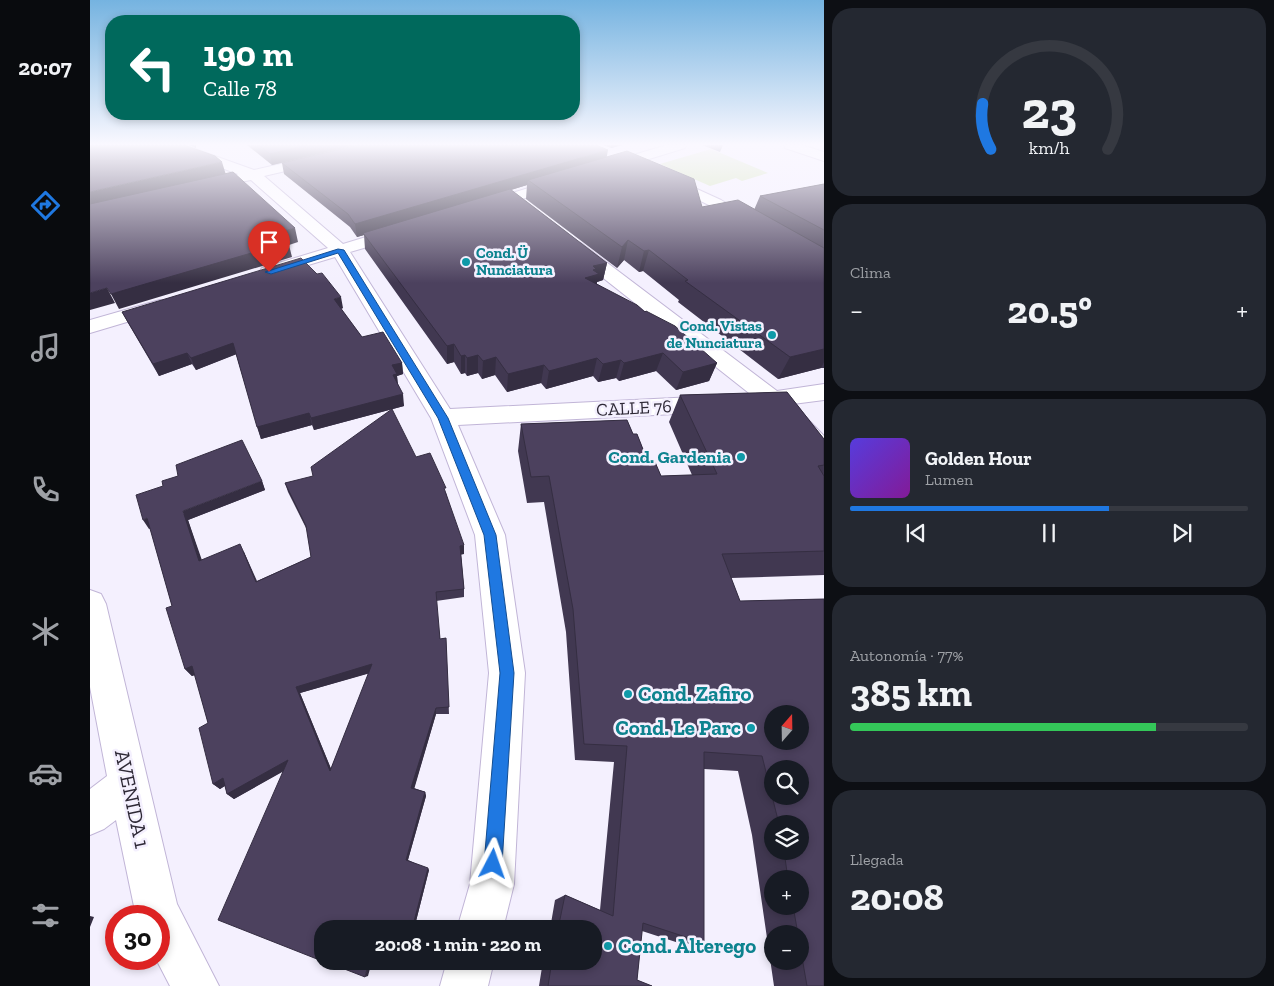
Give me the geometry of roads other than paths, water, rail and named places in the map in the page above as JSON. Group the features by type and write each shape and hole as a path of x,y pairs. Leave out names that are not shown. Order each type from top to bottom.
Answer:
{"street":[{"path":"272,191 340,250 443,418 490,535 507,673 492,884 482,920"},
{"path":"464,212 531,191"},
{"path":"690,191 716,203 766,232"},
{"path":"511,197 528,210"},
{"path":"257,276 416,227"},
{"path":"559,235 754,386 775,400 790,413 824,453"},
{"path":"90,328 173,302"},
{"name":"CALLE 76","path":"443,418 775,400 824,392"},
{"name":"AVENIDA 1","path":"90,604 156,910 195,986"},
{"path":"90,814 129,784"},
{"path":"464,986 468,970"}],"place":[{"name":"Cond. Ü Nunciatura","path":"466,262"},
{"name":"Cond. Vistas de Nunciatura","path":"772,335"},
{"name":"Cond. Gardenia","path":"741,457"},
{"name":"Cond. Zafiro","path":"628,694"},
{"name":"Cond. Le Parc","path":"751,728"},
{"name":"Cond. Alterego","path":"608,946"}]}
